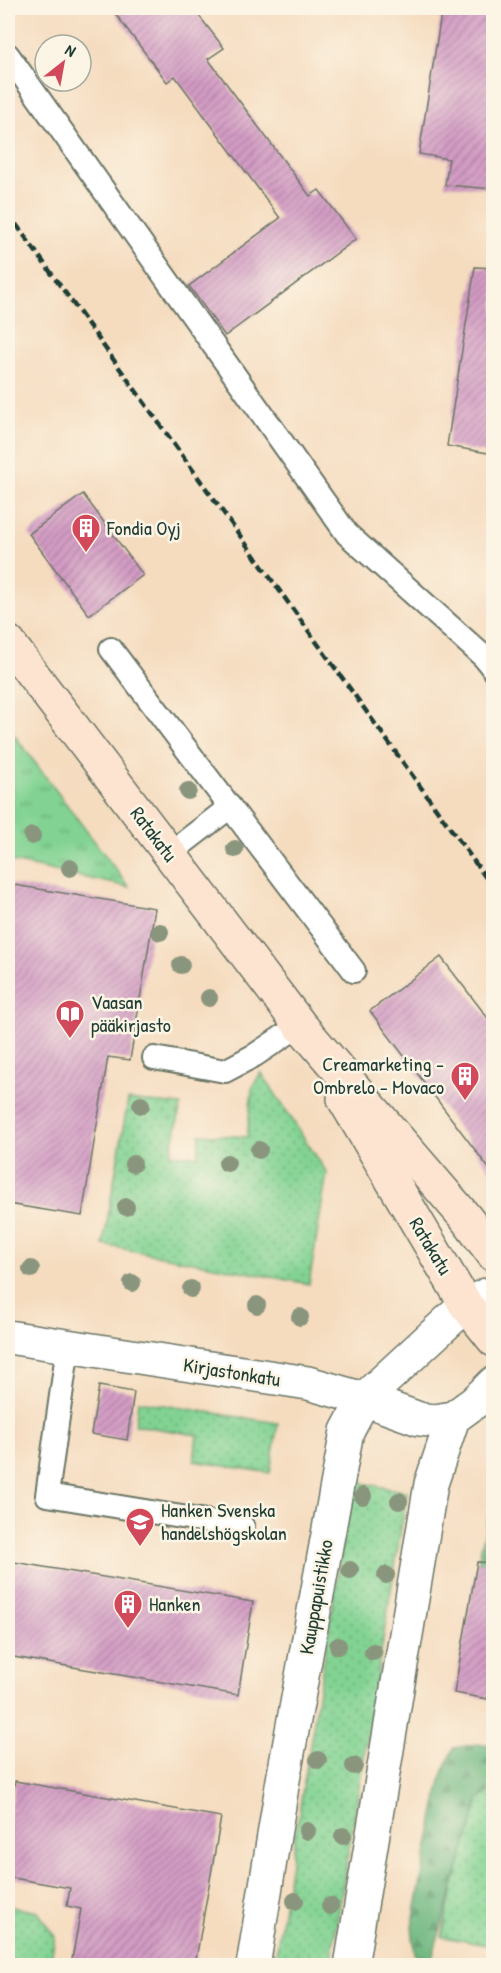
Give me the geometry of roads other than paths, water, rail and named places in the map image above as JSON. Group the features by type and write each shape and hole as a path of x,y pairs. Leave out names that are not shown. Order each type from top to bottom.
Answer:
{"main road":[{"name":"Ratakatu","path":"8,642 300,1025 465,1217 494,1255"},
{"name":"Ratakatu","path":"300,1025 480,1300 494,1340"}],"street":[{"name":"Kauppapuistikko","path":"253,1965 283,1780 347,1431 364,1399 480,1300"},
{"name":"Kirjastonkatu","path":"8,1337 308,1383 364,1399 419,1419 435,1421 453,1418"},
{"path":"351,1965 431,1484 453,1418 475,1402 494,1383"}],"lane":[{"path":"8,55 347,534 484,657 494,670"},
{"path":"111,649 354,971"},
{"path":"169,854 230,807"},
{"path":"154,1058 225,1071 255,1055 300,1025"},
{"path":"68,1346 47,1495 243,1527"}],"railway":[{"path":"8,213 494,889"}],"place":[{"name":"Fondia Oyj","path":"86,554"},
{"name":"Vaasan pääkirjasto","path":"70,1040"},
{"name":"Creamarketing - Ombrelo - Movaco","path":"465,1102"},
{"name":"Hanken Svenska handelshögskolan","path":"140,1548"},
{"name":"Hanken","path":"128,1630"}]}
